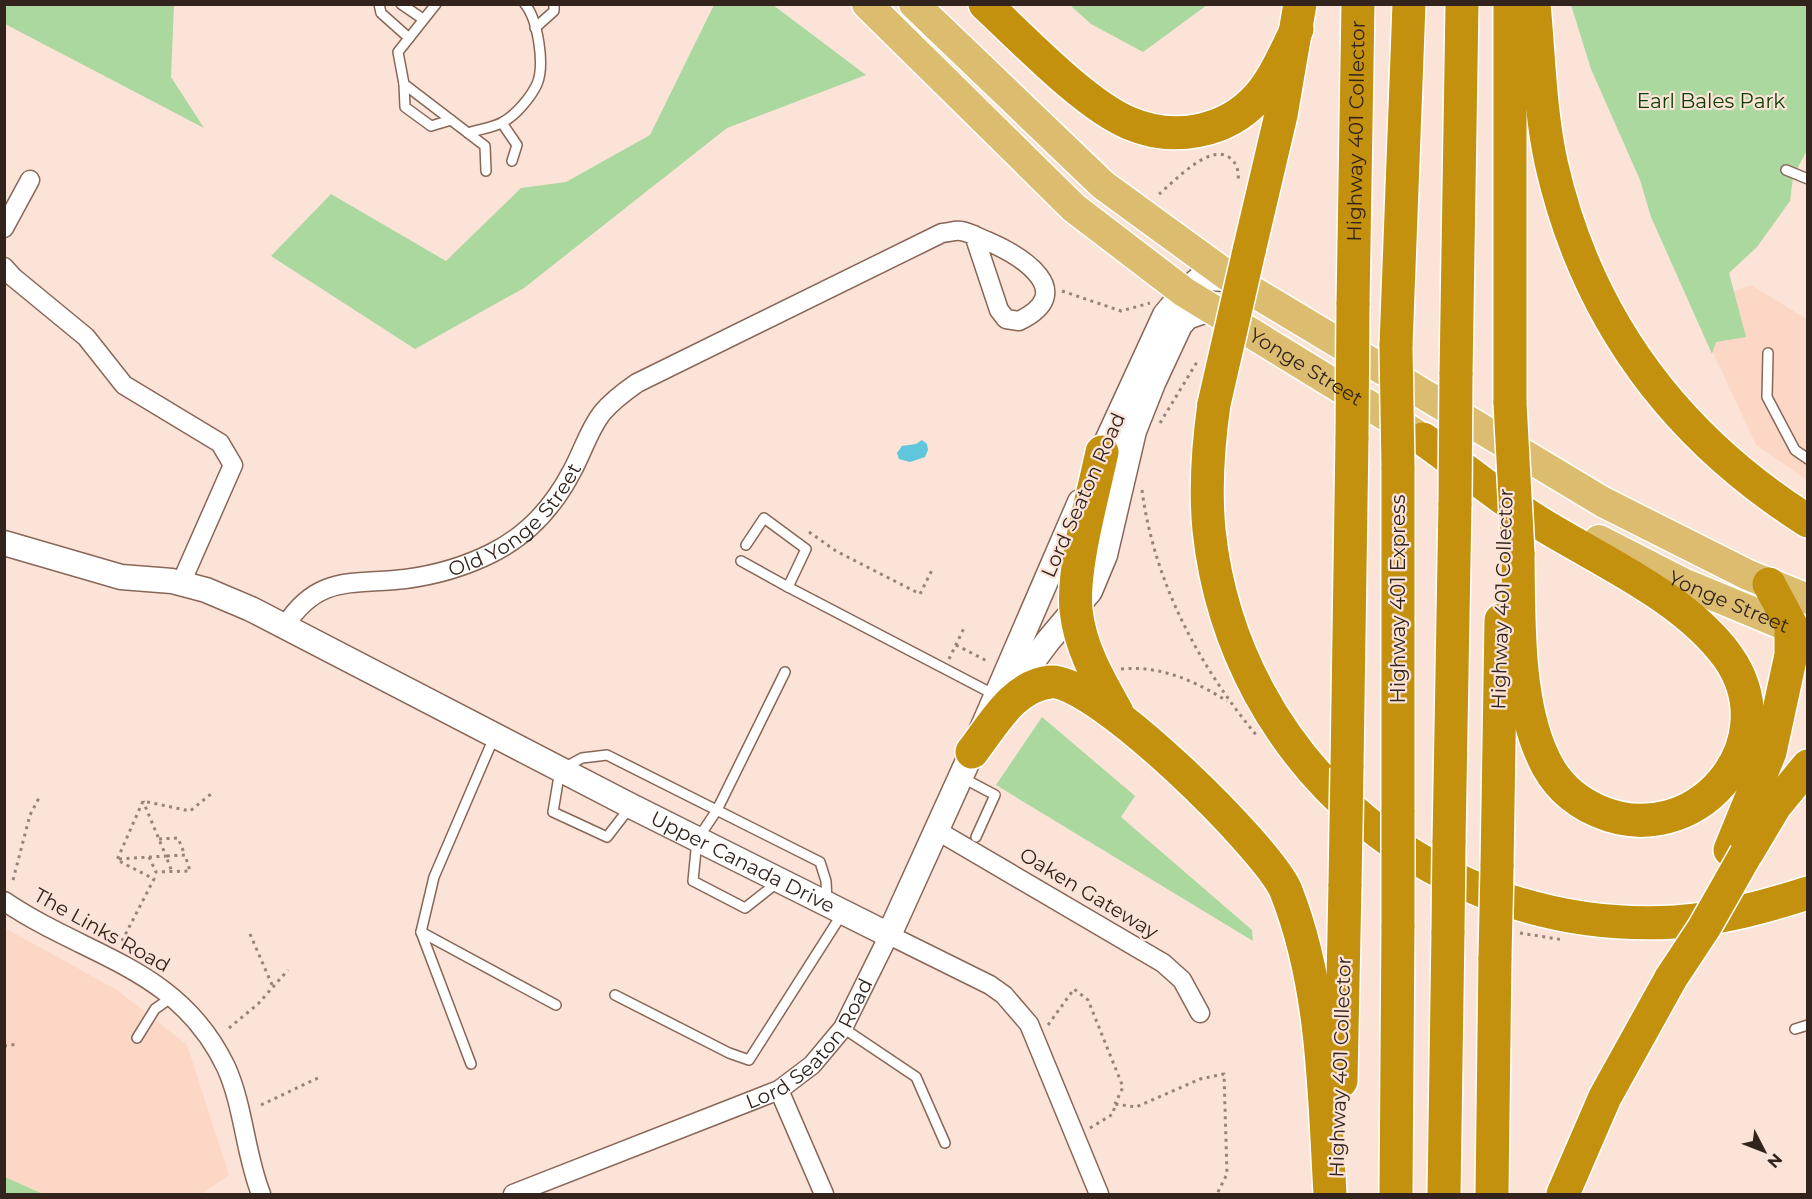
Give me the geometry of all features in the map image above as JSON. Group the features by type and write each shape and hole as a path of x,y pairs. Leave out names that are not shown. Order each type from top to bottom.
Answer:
{"highway":[{"path":"985,4 1105,110 1129,123 1166,133 1183,133 1215,127 1245,110 1267,85 1298,17"},
{"name":"Highway 401 Collector","path":"1337,1194 1345,884 1358,4"},
{"name":"Highway 401 Express","path":"1396,1194 1398,467 1396,346 1409,4"},
{"path":"1444,1194 1462,4"},
{"name":"Highway 401 Collector","path":"1492,1194 1497,867 1510,546 1510,4"},
{"path":"1534,4 1543,108 1551,160 1567,224 1606,312 1646,374 1693,432 1740,474 1808,521"},
{"path":"1298,17 1281,115 1214,404 1208,464 1208,509 1213,554 1228,618 1253,681 1276,720 1316,774 1358,817 1404,852 1458,881 1521,905 1565,916 1610,922 1677,922 1744,912 1808,893"},
{"path":"1424,439 1536,521 1684,613 1724,652 1734,667 1744,694 1746,726 1734,765 1721,784 1704,800 1671,817 1651,821 1625,820 1584,804 1556,779 1540,752 1527,701 1510,546"},
{"path":"1102,452 1077,575 1076,610 1084,646 1119,716"},
{"path":"1563,1194 1605,1097 1671,978 1704,928 1738,852 1770,752 1799,631 1768,584"},
{"path":"967,765 1017,696 1028,687 1053,681 1071,686 1119,716 1236,824 1285,889 1307,956 1322,1054 1330,1194"},
{"path":"1738,852 1808,766"}],"main road":[{"name":"Yonge Street","path":"867,4 1074,208 1184,292 1424,439 1622,552 1704,592 1799,631"},
{"name":"Yonge Street","path":"914,4 1103,185 1232,279 1603,502 1768,584 1808,599"}],"street":[{"path":"4,228 30,180"},
{"name":"Old Yonge Street","path":"285,626 307,598 328,587 364,580 421,577 459,568 513,542 545,511 570,476 602,413 616,398 637,383 942,233 960,231 1000,247 1032,267 1042,278 1046,292"},
{"path":"974,236 999,310 1006,319 1019,321 1025,318 1040,307 1046,292"},
{"path":"4,267 90,341 124,385 220,443 229,457 233,465 182,583"},
{"name":"Lord Seaton Road","path":"513,1194 779,1090 812,1065 843,1028 967,765 1102,452 1165,315 1184,292 1201,278 1232,279"},
{"name":"Lord Seaton Road","path":"967,765 1008,695 1048,641 1090,591 1105,555 1134,431 1153,383 1180,325 1187,317 1212,308"},
{"path":"4,543 120,577 154,578 182,583 214,593 285,626"},
{"name":"Upper Canada Drive","path":"285,626 630,806 889,934 990,985 1005,995 1029,1024 1099,1194"},
{"name":"Oaken Gateway","path":"936,830 1163,963 1182,980 1200,1013"},
{"name":"The Links Road","path":"4,901 45,926 134,971 174,996 203,1027 226,1068 261,1194"},
{"path":"779,1090 824,1194"}],"lane":[{"path":"379,4 381,13 409,38"},
{"path":"401,4 423,19"},
{"path":"436,4 398,52 404,84 405,107 431,126 451,120"},
{"path":"468,133 502,123 516,113 537,84 540,46 530,11 525,4"},
{"path":"535,28 554,11 554,4"},
{"path":"404,84 485,146 486,171"},
{"path":"502,123 517,145 512,161"},
{"path":"1786,170 1808,179"},
{"path":"1768,353 1767,397 1795,450 1808,459"},
{"path":"746,545 764,519 806,549 788,587"},
{"path":"741,561 997,696"},
{"path":"780,881 745,908 693,881 697,840 717,810 785,672"},
{"path":"471,1064 421,932 434,878 495,735"},
{"path":"615,995 729,1053 749,1060 835,908 820,862 717,810 607,755 582,758 560,770 554,812 607,837 630,806"},
{"path":"967,765 995,795 976,837"},
{"path":"421,932 555,1005"},
{"path":"137,1038 155,1009 174,996"},
{"path":"1795,1029 1808,1025"},
{"path":"843,1028 916,1077 945,1143"}],"path":[{"path":"1159,194 1206,156 1216,153 1227,155 1234,161 1239,172 1238,184"},
{"path":"1046,292 1059,290 1122,311 1151,302"},
{"path":"1158,427 1202,356"},
{"path":"1111,670 1128,668 1157,671 1193,680 1228,702 1193,644 1168,589 1146,527 1141,481"},
{"path":"809,532 836,551 920,594 933,568"},
{"path":"944,668 964,628"},
{"path":"956,645 995,665"},
{"path":"143,801 190,811 211,794"},
{"path":"13,880 30,815 39,798"},
{"path":"143,801 172,872"},
{"path":"117,860 143,801"},
{"path":"156,873 190,871 178,838 159,839"},
{"path":"117,860 185,855"},
{"path":"122,941 156,873 149,857"},
{"path":"117,860 154,879"},
{"path":"250,934 273,987"},
{"path":"229,1028 258,1004 288,970"},
{"path":"1036,1042 1074,989 1088,1000 1123,1087 1113,1114 1075,1136"},
{"path":"4,1046 18,1044"},
{"path":"1115,1104 1136,1107 1200,1079 1224,1074 1227,1174 1217,1194"},
{"path":"261,1105 320,1077"}],"shaded area":[{"path":"1751,285 1807,319 1807,480 1756,445 1692,307"},
{"path":"5,928 117,990 187,1045 229,1175 202,1194 43,1194 5,1177"}],"green space":[{"path":"4,5 174,5 171,77 204,128 5,24"},
{"path":"714,5 773,5 866,75 727,128 524,288 415,349 271,256 331,194 446,261 521,188 566,182 650,135"},
{"path":"1070,5 1207,5 1143,52 1091,24"},
{"name":"Earl Bales Park","path":"1571,5 1807,5 1807,150 1793,177 1790,201 1757,247 1729,273 1746,337 1716,342 1712,354 1651,217 1640,180 1591,69"},
{"path":"1042,717 1135,796 1121,817 1252,930 1253,941 996,785"},
{"path":"5,1177 43,1194 5,1194"}],"water":[{"path":"922,440 927,444 928,450 925,457 910,462 899,459 897,453 902,446 916,444"}]}
